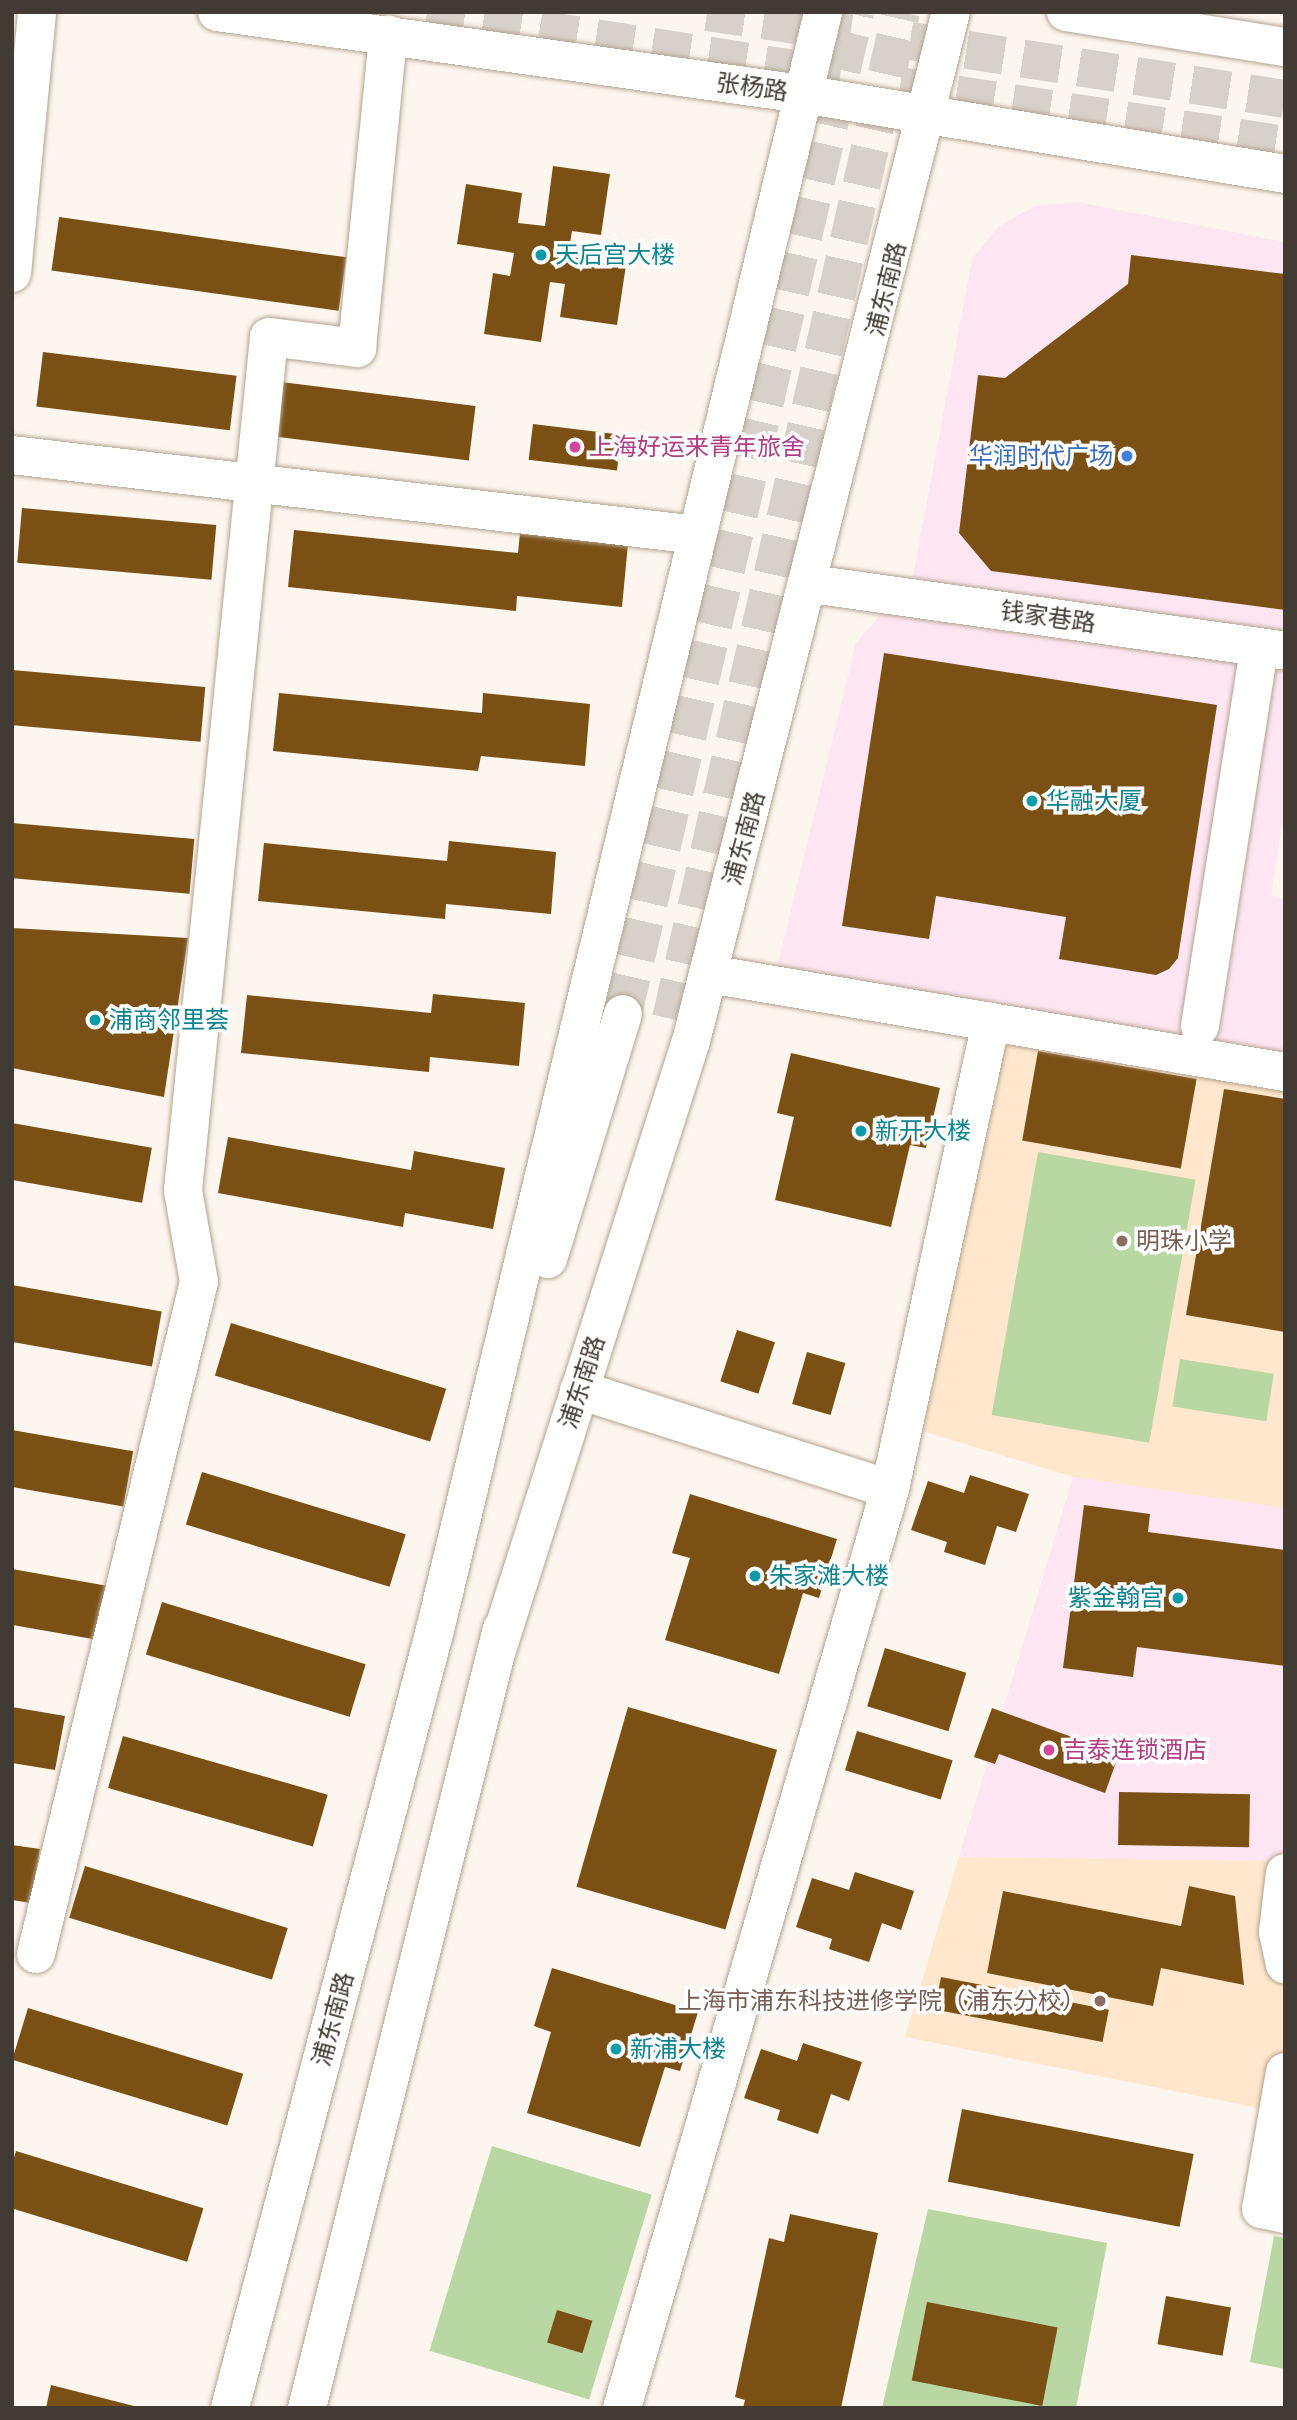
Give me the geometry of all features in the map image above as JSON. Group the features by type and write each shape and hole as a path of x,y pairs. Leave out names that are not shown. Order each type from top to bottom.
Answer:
{"main road":[{"path":"12,273 37,12"},
{"name":"张杨路","path":"217,12 802,94 1285,174"},
{"name":"浦东南路","path":"230,2408 435,1630 823,12"},
{"name":"浦东南路","path":"496,1653 709,974 929,117 951,12"},
{"path":"1066,12 1285,47"},
{"path":"37,1954 199,1282 183,1190 252,482 269,337 357,348 388,35"},
{"path":"12,455 697,535"},
{"name":"钱家巷路","path":"811,584 1272,649"},
{"path":"1200,1026 1272,649"},
{"path":"709,974 1285,1072"},
{"name":"浦东南路","path":"435,1630 623,1014"},
{"name":"浦东南路","path":"307,2408 496,1653 671,1019"},
{"path":"622,2408 890,1489 991,1022"},
{"path":"579,1390 890,1489"},
{"path":"1285,1873 1278,1932 1285,1964"},
{"path":"1285,2073 1261,2209 1285,2214"}],"shaded area":[{"path":"1077,202 1285,242 1285,807 1271,896 1285,899 1285,1052 777,967 856,643 913,576 972,259 999,226 1035,206"},
{"name":"明珠小学","path":"1008,1007 1285,1052 1285,1508 1073,1477 919,1430"},
{"path":"1073,1477 1285,1508 1285,1861 959,1857"},
{"name":"上海市浦东科技进修学院（浦东分校）","path":"959,1857 1285,1861 1285,2072 1278,2112 905,2037"}],"green space":[{"path":"1038,1152 1196,1180 1149,1443 992,1415"},
{"path":"1180,1359 1274,1374 1266,1421 1172,1406"},
{"path":"492,2146 652,2195 589,2399 429,2351"},
{"path":"928,2209 1107,2243 1076,2408 882,2408"},
{"path":"1274,2236 1285,2238 1285,2369 1250,2362"}],"building":[{"name":"天后宫大楼","path":"553,166 610,174 601,235 572,231 568,256 626,265 617,325 560,317 565,284 550,282 541,342 484,334 493,273 510,276 514,253 457,244 466,184 522,193 518,223 545,226"},
{"path":"59,217 346,257 339,311 51,270"},
{"name":"华润时代广场","path":"1131,255 1285,274 1285,610 991,571 959,533 978,375 1005,378 1128,284"},
{"path":"43,352 237,376 230,430 36,407"},
{"path":"281,382 476,406 469,460 274,437"},
{"name":"上海好运来青年旅舍","path":"533,424 621,435 617,471 529,460"},
{"path":"22,508 216,525 211,580 17,563"},
{"path":"294,530 518,553 520,533 628,544 622,607 517,596 516,611 288,587"},
{"name":"华融大厦","path":"884,653 1217,705 1178,958 1169,969 1156,975 1059,959 1066,917 936,896 929,939 842,926"},
{"path":"12,670 205,687 200,742 12,725"},
{"path":"279,693 482,713 483,693 590,704 585,766 481,756 478,771 273,751"},
{"path":"12,823 194,839 190,894 12,878"},
{"path":"449,841 556,852 551,914 446,904 445,919 258,901 264,843 447,861"},
{"name":"浦商邻里荟","path":"12,928 188,938 164,1097 12,1068"},
{"path":"433,994 525,1003 519,1066 430,1057 429,1072 241,1053 247,995 431,1013"},
{"path":"1038,1051 1197,1079 1181,1169 1022,1141"},
{"name":"新开大楼","path":"791,1053 940,1088 926,1148 910,1145 891,1227 775,1200 794,1117 777,1113"},
{"path":"1224,1089 1285,1099 1285,1332 1186,1315"},
{"path":"12,1123 152,1148 142,1203 12,1180"},
{"path":"228,1137 411,1170 414,1151 505,1168 493,1229 405,1213 403,1227 218,1193"},
{"path":"12,1285 162,1311 152,1367 12,1342"},
{"path":"231,1323 446,1389 430,1441 215,1376"},
{"path":"737,1330 775,1342 758,1394 720,1381"},
{"path":"807,1352 845,1363 831,1415 792,1404"},
{"path":"12,1430 133,1451 123,1507 12,1487"},
{"path":"202,1472 406,1534 390,1587 186,1525"},
{"path":"970,1475 1029,1494 1016,1532 997,1526 985,1565 944,1552 947,1542 911,1530 928,1481 964,1493"},
{"name":"朱家滩大楼","path":"690,1494 837,1539 819,1598 803,1593 779,1674 665,1640 690,1558 672,1553"},
{"name":"紫金翰宫","path":"1084,1505 1150,1514 1148,1532 1285,1550 1285,1666 1137,1647 1133,1677 1063,1668"},
{"path":"12,1569 107,1586 97,1640 12,1625"},
{"path":"162,1602 366,1664 350,1717 146,1655"},
{"path":"885,1648 966,1673 948,1731 867,1706"},
{"path":"12,1707 65,1716 55,1770 12,1763"},
{"path":"628,1707 777,1750 725,1929 576,1887"},
{"name":"吉泰连锁酒店","path":"992,1708 1094,1745 1098,1734 1123,1743 1105,1793 999,1754 995,1764 974,1757"},
{"path":"857,1731 953,1760 941,1799 845,1770"},
{"path":"123,1736 328,1795 313,1847 108,1788"},
{"path":"1119,1792 1250,1794 1249,1847 1118,1845"},
{"path":"12,1845 40,1849 31,1903 12,1900"},
{"path":"85,1866 288,1928 272,1980 69,1918"},
{"path":"855,1872 914,1891 901,1930 882,1923 869,1962 829,1949 832,1939 796,1927 812,1878 849,1890"},
{"path":"1189,1886 1235,1896 1244,1985 1161,1968 1153,2006 987,1973 1003,1891 1181,1926"},
{"name":"新浦大楼","path":"552,1968 698,2012 680,2071 665,2067 640,2147 527,2113 551,2032 534,2026"},
{"path":"941,1977 1109,2010 1103,2042 935,2009"},
{"path":"28,2008 243,2074 227,2125 12,2060"},
{"path":"803,2043 862,2062 849,2101 831,2094 818,2134 777,2120 780,2110 744,2098 761,2049 797,2061"},
{"path":"962,2109 1194,2154 1180,2227 948,2182"},
{"path":"16,2151 203,2208 187,2262 12,2208 12,2164"},
{"path":"790,2214 878,2233 841,2408 743,2408 745,2400 735,2397 769,2238 784,2242"},
{"path":"1166,2296 1231,2307 1222,2356 1157,2344"},
{"path":"927,2302 1058,2327 1042,2406 912,2381"},
{"path":"557,2310 592,2321 582,2353 547,2343"},
{"path":"51,2385 138,2407 138,2408 46,2408"}],"tunnel":[{"path":"427,12 840,76"},
{"path":"707,12 850,33"},
{"path":"623,1014 855,12"},
{"path":"671,1019 901,12"},
{"path":"910,41 1285,99"},
{"path":"900,86 1285,145"}],"place":[{"name":"天后宫大楼","path":"541,255"},
{"name":"上海好运来青年旅舍","path":"575,447"},
{"name":"华润时代广场","path":"1127,456"},
{"name":"华融大厦","path":"1032,801"},
{"name":"浦商邻里荟","path":"95,1020"},
{"name":"新开大楼","path":"861,1131"},
{"name":"明珠小学","path":"1122,1241"},
{"name":"朱家滩大楼","path":"755,1576"},
{"name":"紫金翰宫","path":"1178,1598"},
{"name":"吉泰连锁酒店","path":"1049,1750"},
{"name":"上海市浦东科技进修学院（浦东分校）","path":"1100,2001"},
{"name":"新浦大楼","path":"616,2049"}]}
